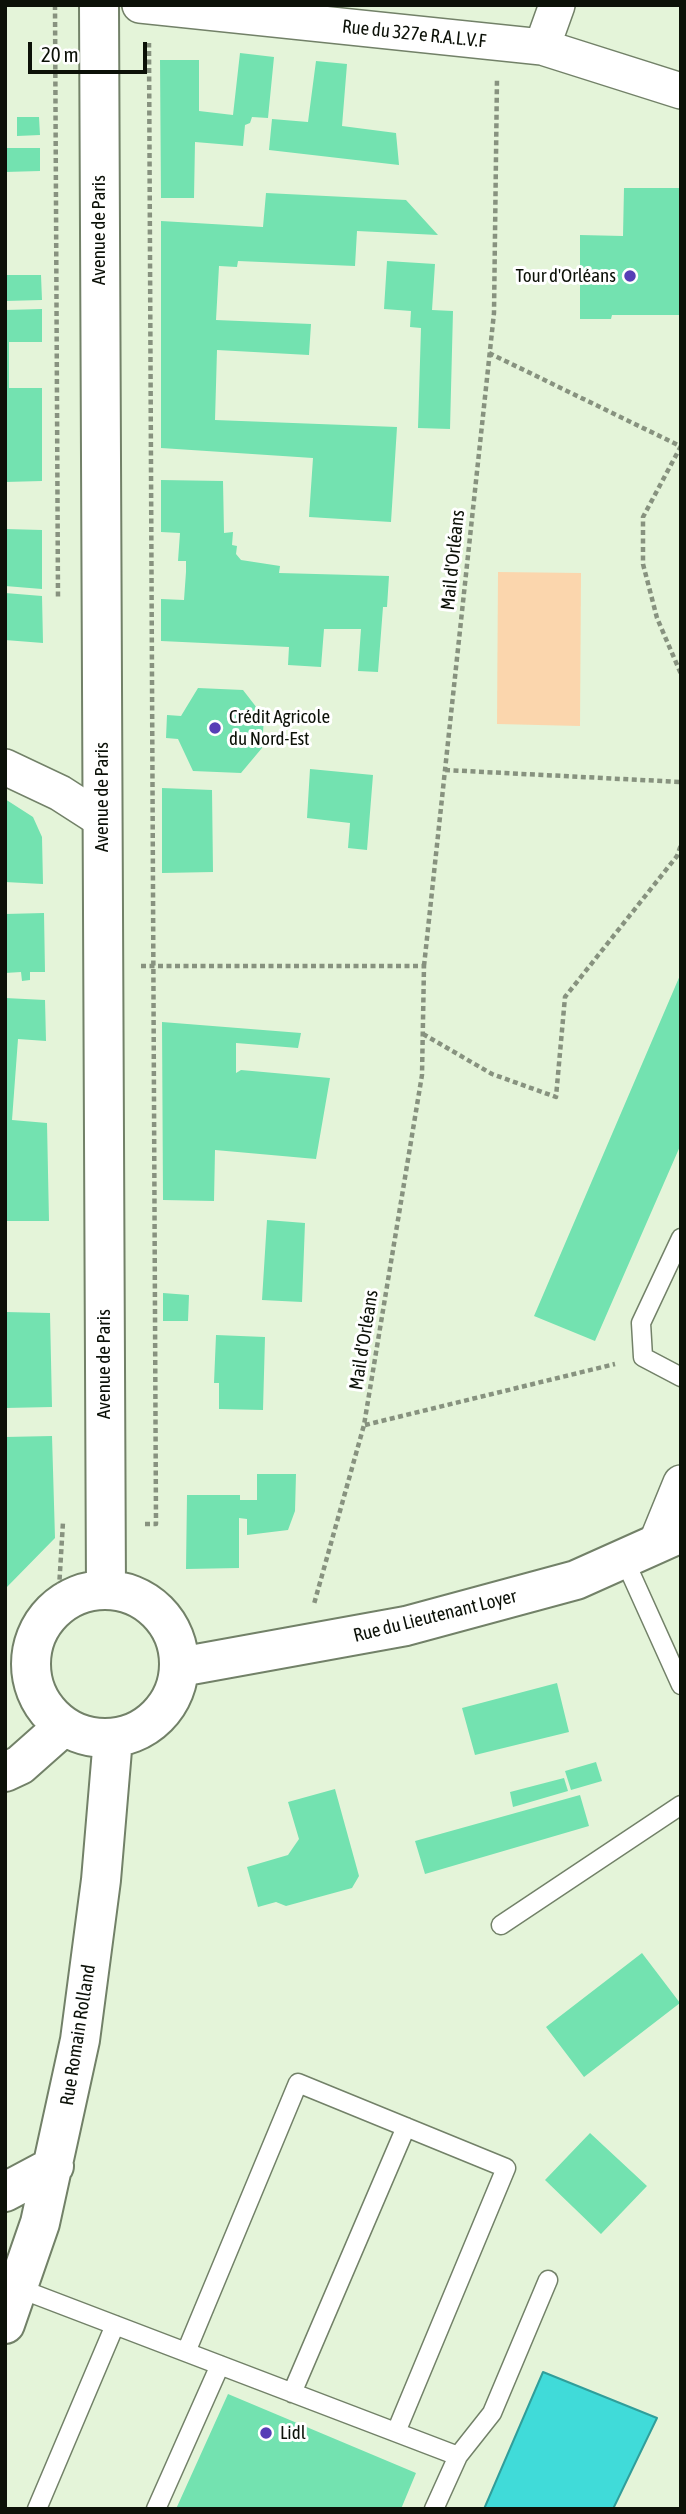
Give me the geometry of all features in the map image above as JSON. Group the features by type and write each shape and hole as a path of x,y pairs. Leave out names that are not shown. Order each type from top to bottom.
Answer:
{"main road":[{"name":"Avenue de Paris","path":"99,5 106,1588"},
{"name":"Rue du Lieutenant Loyer","path":"180,1667 406,1626 576,1580 654,1546"},
{"path":"106,1588 128,1592 149,1603 165,1620 176,1640 180,1667 172,1698 161,1714 139,1730 113,1738 79,1734 64,1726 47,1711 36,1692 19,1646 58,1605 80,1593 106,1588"},
{"path":"5,1772 20,1765 64,1726"},
{"name":"Rue Romain Rolland","path":"5,2324 12,2286 40,2223 80,2040 101,1880 113,1738"},
{"path":"5,2192 54,2166"}],"street":[{"name":"Rue du 327e R.A.L.V.F","path":"140,5 542,47 681,91"},
{"path":"542,47 557,5"},
{"path":"5,767 60,793 102,820"},
{"path":"654,1546 681,1483"}],"lane":[{"path":"681,1238 640,1323 643,1357 681,1377"},
{"path":"654,1546 681,1685"},
{"path":"501,1926 681,1805"},
{"path":"186,2353 298,2083 506,2168 396,2432"},
{"path":"292,2393 406,2127"},
{"path":"434,2509 458,2456 492,2413 548,2280"},
{"path":"12,2286 458,2456"},
{"path":"37,2509 115,2325"},
{"path":"156,2509 220,2365"}],"path":[{"path":"105,1525 156,1524 149,6"},
{"name":"Mail d'Orléans","path":"303,1645 364,1425 422,1075 424,966 494,313 497,42"},
{"path":"489,353 681,446 643,517 642,564 657,618 681,674"},
{"path":"445,770 681,782"},
{"path":"423,1034 492,1074 556,1097 565,998 677,856 681,845"},
{"path":"103,963 153,967 424,966"},
{"path":"364,1425 643,1357"}],"shaded area":[{"path":"498,572 581,573 580,726 497,724"}],"water":[{"path":"543,2372 657,2418 613,2509 484,2509"}],"building":[{"path":"240,53 274,57 268,118 252,117 250,123 245,125 243,146 195,142 194,198 161,198 160,60 199,60 199,111 233,115"},
{"path":"316,61 347,64 342,126 396,133 399,165 269,150 272,119 308,122"},
{"path":"17,117 39,117 40,135 17,136"},
{"path":"5,148 40,148 40,171 5,172"},
{"name":"Tour d'Orléans","path":"624,188 681,188 681,315 612,315 611,319 580,319 580,235 623,236"},
{"path":"266,193 406,200 438,235 357,231 355,266 238,261 237,267 219,266 216,320 311,324 309,355 217,350 215,420 397,427 391,522 309,517 313,458 161,448 161,221 263,227"},
{"path":"387,261 435,264 432,310 453,311 450,429 418,428 421,328 410,327 411,311 384,309"},
{"path":"5,275 41,275 42,300 5,301"},
{"path":"42,309 42,342 9,342 9,388 42,388 42,481 5,482 5,310"},
{"path":"161,480 223,481 224,533 233,532 232,545 237,546 236,554 241,560 280,566 279,573 389,576 387,607 383,607 378,672 358,671 361,629 324,629 321,667 288,665 289,647 161,641 161,599 184,600 186,561 178,561 180,533 161,532"},
{"path":"5,529 42,530 42,589 5,586"},
{"path":"5,593 42,596 43,643 5,640"},
{"name":"Crédit Agricole du Nord-Est","path":"198,688 243,690 264,717 262,748 241,773 193,771 178,739 166,738 167,715 181,716"},
{"path":"310,769 373,775 367,850 348,848 350,823 307,818"},
{"path":"162,788 212,790 213,872 162,873"},
{"path":"5,799 33,817 42,837 43,884 5,882"},
{"path":"44,913 45,972 30,972 30,980 22,981 21,972 5,973 5,914"},
{"path":"681,973 681,1144 595,1341 534,1316"},
{"path":"5,998 45,1000 46,1041 18,1039 12,1120 47,1123 49,1221 5,1221"},
{"path":"162,1022 301,1033 298,1048 236,1043 236,1073 241,1070 330,1078 316,1159 215,1150 214,1201 163,1200"},
{"path":"267,1220 305,1223 302,1302 262,1300"},
{"path":"163,1293 189,1295 188,1321 163,1321"},
{"path":"5,1312 50,1313 52,1407 5,1408"},
{"path":"216,1335 265,1337 263,1410 219,1409 219,1383 214,1383"},
{"path":"52,1436 55,1538 5,1589 5,1437"},
{"path":"257,1474 296,1474 295,1511 288,1530 247,1535 247,1519 239,1518 239,1568 186,1569 187,1495 240,1495 240,1500 257,1500"},
{"path":"557,1683 569,1732 475,1755 462,1708"},
{"path":"596,1762 602,1781 571,1790 565,1771"},
{"path":"564,1778 568,1791 513,1807 510,1792"},
{"path":"335,1789 359,1876 352,1888 286,1906 276,1902 258,1907 247,1867 288,1855 299,1839 288,1802"},
{"path":"580,1795 589,1826 425,1874 415,1841"},
{"path":"642,1953 680,2003 584,2077 546,2027"},
{"path":"590,2133 647,2186 601,2234 545,2180"},
{"name":"Lidl","path":"228,2394 416,2473 401,2509 176,2509"}],"place":[{"name":"Tour d'Orléans","path":"630,276"},
{"name":"Crédit Agricole du Nord-Est","path":"215,728"},
{"name":"Lidl","path":"266,2433"}]}
